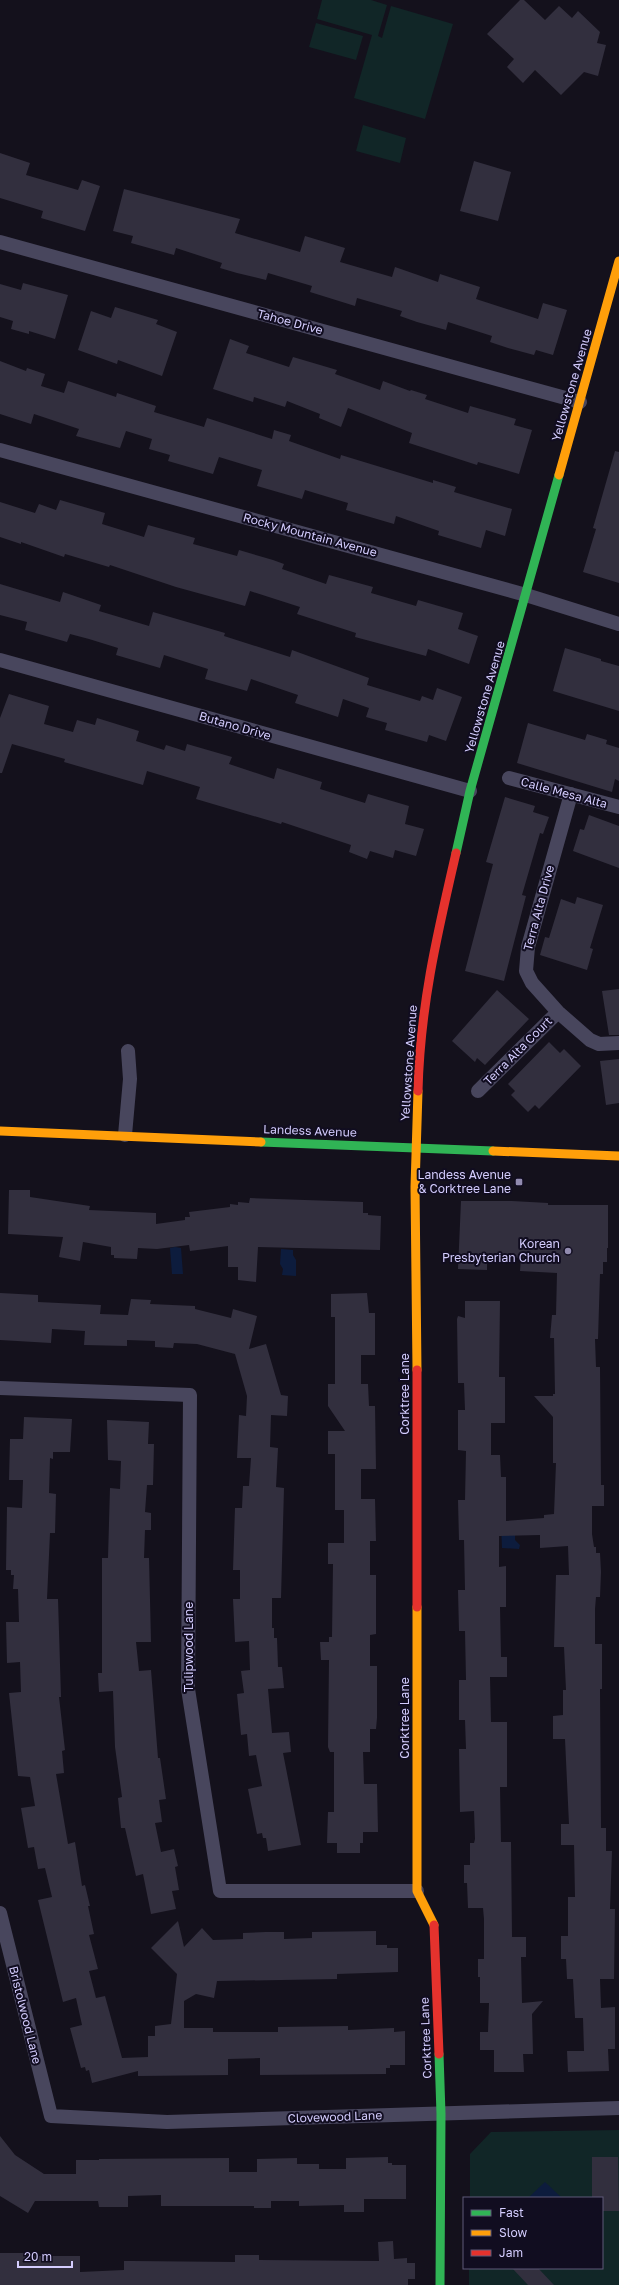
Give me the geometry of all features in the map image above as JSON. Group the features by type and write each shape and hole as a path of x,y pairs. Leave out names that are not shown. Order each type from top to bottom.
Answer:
{"street":[{"name":"Tahoe Drive","path":"0,242 580,402"},
{"name":"Yellowstone Avenue","path":"417,1147 421,1029 430,965 470,791 619,261"},
{"name":"Rocky Mountain Avenue","path":"0,450 526,595 619,624"},
{"name":"Butano Drive","path":"0,660 470,791"},
{"name":"Calle Mesa Alta","path":"509,778 619,807"},
{"name":"Terra Alta Drive","path":"571,794 526,960 526,971 532,984 558,1012 590,1040 599,1044 619,1044"},
{"name":"Terra Alta Court","path":"478,1091 558,1012"},
{"path":"125,1135 130,1079 128,1051"},
{"name":"Landess Avenue","path":"0,1132 125,1135 619,1156"},
{"name":"Corktree Lane","path":"417,1147 417,1891 434,1923 441,2114 440,2285"},
{"name":"Tulipwood Lane","path":"0,1388 190,1395 188,1689 220,1891 417,1891"},
{"name":"Bristolwood Lane","path":"0,1913 50,2116"},
{"name":"Clovewood Lane","path":"50,2116 167,2122 619,2108"}],"green space":[{"path":"322,0 371,0 387,5 378,36 382,38 391,6 453,24 425,119 354,98 372,35 317,19"},
{"path":"316,23 363,36 356,60 309,47"},
{"path":"363,125 406,138 400,163 356,151"},
{"path":"619,2130 619,2285 469,2285 469,2269 603,2269 603,2197 470,2197 470,2154 491,2132"}],"water":[{"path":"170,1248 181,1248 183,1274 172,1274"},
{"path":"281,1249 293,1250 293,1255 296,1260 296,1276 282,1275 283,1269 280,1264"},
{"path":"515,1523 515,1540 520,1545 519,1549 502,1548 501,1524"},
{"path":"545,2182 561,2197 529,2197"}],"building":[{"path":"520,0 524,0 545,20 559,6 572,18 578,11 600,32 597,43 606,45 598,76 584,72 561,95 535,70 523,83 507,67 514,59 487,34"},
{"path":"0,153 30,163 26,175 78,190 82,180 100,186 85,231 41,218 43,211 0,198"},
{"path":"474,161 511,172 498,221 460,211"},
{"path":"124,189 240,219 235,233 300,252 305,236 345,248 340,262 392,277 395,267 438,282 440,274 480,287 476,299 538,319 543,303 567,310 553,355 536,350 534,355 508,348 490,342 492,336 448,322 446,330 417,322 400,316 402,311 357,298 355,306 310,292 312,286 268,273 266,280 237,273 220,268 222,263 176,248 174,255 131,243 133,236 113,231"},
{"path":"23,283 68,295 55,339 29,331 29,334 11,329 13,321 0,317 0,284 21,290"},
{"path":"115,307 158,320 156,324 177,332 162,376 118,360 117,364 78,350 91,311 111,318"},
{"path":"230,339 249,346 246,353 289,367 293,357 337,370 335,374 380,390 383,381 410,391 411,390 427,395 425,399 468,413 470,406 516,419 514,425 532,430 519,474 478,462 477,465 409,443 412,433 348,408 341,427 319,418 320,414 287,401 285,407 254,397 253,402 213,389"},
{"path":"0,361 26,371 27,368 45,374 41,386 64,393 68,381 116,397 117,393 156,406 154,412 204,427 207,418 272,439 274,430 291,435 289,441 340,459 341,455 433,483 433,480 456,487 454,492 512,509 505,536 486,530 481,548 438,535 439,531 396,516 394,524 346,510 348,503 305,490 302,499 257,486 262,470 219,457 213,474 168,461 170,455 149,449 152,439 126,431 120,448 76,436 79,429 34,414 31,424 0,414"},
{"path":"615,451 619,452 619,583 583,572 596,529 593,528"},
{"path":"60,500 105,513 102,524 144,537 148,525 195,538 193,544 237,556 239,550 273,560 284,564 282,569 326,584 329,575 373,587 371,593 416,606 418,600 463,613 458,629 478,636 469,664 428,649 426,656 355,637 356,633 297,614 300,607 250,591 245,606 176,587 110,565 109,567 65,554 64,557 21,542 21,544 0,537 0,502 35,513 39,504 56,510"},
{"path":"0,584 60,602 63,592 101,605 99,611 149,626 153,612 225,633 224,636 290,657 292,650 369,678 367,685 420,701 422,696 433,700 437,688 462,697 446,741 429,735 427,742 385,730 387,723 366,717 369,708 343,699 338,717 295,703 298,695 251,679 247,691 205,679 208,669 164,655 160,668 116,655 118,648 89,639 70,634 67,642 25,630 27,622 0,615"},
{"path":"565,648 619,666 619,711 553,691"},
{"path":"9,694 49,706 44,724 73,732 77,720 95,725 97,718 139,731 136,741 164,750 166,745 185,751 187,744 232,757 229,764 274,779 277,768 322,782 320,789 365,803 368,794 409,806 405,824 424,829 416,856 395,850 393,858 370,851 367,859 349,852 351,845 282,822 281,824 196,799 200,787 147,771 143,785 64,762 65,759 12,744 2,773 0,773 0,718"},
{"path":"528,723 585,740 587,734 607,740 606,744 619,748 619,781 615,779 612,792 517,763"},
{"path":"505,797 535,806 533,812 549,817 543,834 540,833 522,895 526,896 504,981 465,971 493,864 486,862"},
{"path":"589,815 619,826 619,868 573,851 580,829 584,830"},
{"path":"577,897 603,905 590,948 593,949 587,970 540,955 545,937 549,938 561,899 575,904"},
{"path":"619,989 619,1035 609,1035 602,991"},
{"path":"497,990 529,1019 485,1065 477,1058 475,1062 452,1041"},
{"path":"549,1042 560,1053 564,1049 581,1066 539,1109 535,1105 528,1112 511,1095 515,1091 508,1084"},
{"path":"619,1059 619,1103 606,1105 600,1061"},
{"path":"9,1190 30,1190 30,1197 90,1206 89,1210 156,1213 156,1224 185,1220 185,1217 190,1217 189,1212 230,1207 230,1204 238,1205 238,1202 249,1203 250,1198 363,1202 363,1213 381,1216 380,1250 258,1247 256,1282 238,1280 238,1267 228,1267 228,1246 190,1251 189,1245 157,1249 138,1248 137,1259 114,1258 114,1255 111,1255 111,1247 83,1242 80,1261 59,1257 63,1237 8,1234"},
{"path":"461,1201 512,1201 548,1203 548,1205 608,1205 607,1262 603,1262 603,1274 600,1274 598,1339 595,1339 596,1367 600,1367 601,1485 604,1485 604,1506 592,1506 592,1534 594,1547 596,1547 596,1553 600,1553 601,1572 600,1597 596,1597 595,1609 595,1644 602,1644 602,1689 600,1689 601,1828 606,1828 606,1851 612,1851 610,1909 615,1909 614,1979 600,1979 601,2008 615,2007 615,2049 608,2049 609,2071 568,2072 567,2051 584,2051 583,2018 575,2018 573,1979 567,1979 566,1959 561,1959 561,1936 568,1936 568,1897 575,1897 574,1845 561,1845 561,1824 569,1824 565,1739 553,1739 553,1716 563,1715 563,1690 566,1690 564,1647 554,1647 556,1575 569,1575 568,1546 540,1548 540,1535 499,1536 499,1567 506,1566 506,1607 500,1607 501,1657 507,1657 507,1677 490,1677 491,1722 507,1722 507,1787 500,1787 501,1842 511,1842 512,1937 526,1937 526,1957 521,1957 522,2003 543,2001 532,2014 533,2054 523,2054 524,2072 494,2072 494,2050 480,2050 480,2032 488,2032 489,2003 480,2003 480,1977 478,1977 478,1959 484,1959 484,1919 483,1908 468,1908 467,1883 464,1883 464,1865 470,1865 470,1843 474,1843 475,1839 474,1811 460,1812 459,1749 466,1749 465,1720 459,1720 459,1680 466,1680 465,1631 459,1631 458,1590 465,1590 464,1540 459,1540 458,1500 465,1500 466,1451 458,1450 458,1410 465,1410 464,1383 458,1383 457,1319 458,1316 465,1318 465,1301 500,1301 499,1377 505,1377 505,1423 491,1423 491,1455 500,1455 501,1477 506,1477 506,1521 544,1518 544,1515 554,1514 556,1463 553,1463 553,1417 534,1396 553,1396 553,1394 555,1394 554,1338 550,1338 552,1315 556,1315 557,1273 520,1271 521,1258 487,1257 487,1270 458,1269"},
{"path":"0,1293 38,1295 38,1302 101,1305 100,1314 128,1315 131,1299 151,1300 150,1304 195,1306 195,1309 231,1318 233,1309 257,1316 249,1349 266,1344 281,1395 288,1396 287,1416 271,1415 270,1447 278,1448 276,1487 284,1488 281,1598 272,1598 272,1628 274,1628 274,1638 277,1638 278,1667 282,1667 284,1688 268,1689 272,1733 289,1732 291,1752 283,1753 301,1845 268,1851 266,1838 263,1838 262,1833 257,1834 248,1789 262,1786 256,1755 249,1756 247,1734 241,1735 237,1694 244,1693 241,1671 250,1670 249,1641 235,1642 233,1599 240,1599 240,1570 233,1570 235,1508 242,1508 243,1486 249,1486 251,1458 237,1458 239,1415 246,1416 247,1396 235,1354 197,1344 174,1343 173,1348 155,1347 155,1341 127,1340 127,1346 84,1345 85,1331 52,1329 51,1343 0,1340"},
{"path":"367,1293 369,1313 375,1313 375,1355 361,1355 361,1384 368,1384 369,1406 375,1406 376,1469 361,1469 361,1499 375,1499 376,1541 370,1541 370,1575 376,1575 376,1634 370,1635 370,1666 377,1666 377,1718 376,1729 370,1729 370,1752 363,1752 364,1784 377,1784 378,1832 363,1832 363,1843 360,1843 360,1853 337,1853 337,1843 327,1843 328,1812 334,1812 334,1752 330,1752 328,1747 329,1660 321,1660 320,1642 329,1642 329,1637 332,1637 333,1564 328,1564 328,1543 344,1543 344,1510 335,1510 335,1454 328,1454 328,1431 345,1431 328,1406 328,1384 335,1384 335,1317 331,1317 331,1294"},
{"path":"24,1417 72,1419 70,1452 53,1452 53,1459 50,1458 49,1493 56,1494 55,1533 50,1533 47,1599 58,1599 61,1697 59,1697 65,1750 62,1751 64,1773 56,1774 68,1844 75,1842 82,1886 85,1885 90,1906 88,1906 94,1934 89,1935 98,1969 89,1971 96,1998 105,1996 122,2058 148,2057 148,2036 155,2036 155,2026 171,2024 177,1974 151,1948 178,1921 184,1947 202,1928 213,1940 243,1939 243,1933 284,1932 284,1939 312,1938 312,1932 376,1931 376,1945 387,1945 387,1948 398,1948 398,1972 337,1974 337,1979 217,1981 214,1998 196,1994 184,2001 184,2028 213,2028 213,2032 278,2032 278,2027 348,2026 348,2030 394,2028 394,2032 405,2031 405,2065 390,2065 390,2068 386,2068 386,2074 260,2075 260,2058 228,2059 228,2075 138,2076 138,2071 92,2083 89,2070 86,2071 85,2067 81,2068 70,2028 82,2025 76,1998 63,2002 38,1900 52,1897 45,1868 38,1869 34,1847 28,1848 21,1808 35,1806 30,1777 18,1776 9,1693 21,1692 20,1662 7,1663 6,1622 19,1622 18,1589 13,1589 14,1575 11,1575 11,1570 6,1570 7,1507 22,1508 23,1480 9,1480 10,1439 23,1439"},
{"path":"107,1420 149,1422 148,1444 154,1444 153,1485 147,1485 145,1512 151,1513 151,1530 145,1530 144,1558 149,1558 151,1642 136,1642 139,1671 151,1670 158,1758 160,1758 166,1799 159,1800 162,1822 155,1823 161,1852 174,1849 178,1866 175,1867 179,1890 172,1891 176,1909 151,1914 143,1874 136,1876 125,1828 121,1828 118,1798 122,1797 115,1747 113,1691 99,1692 98,1673 102,1673 102,1558 108,1558 110,1488 120,1489 121,1461 108,1460"},
{"path":"0,2136 15,2155 44,2174 76,2174 76,2160 229,2158 229,2172 257,2172 257,2159 297,2158 297,2164 319,2164 319,2169 346,2169 346,2158 388,2157 388,2163 392,2163 392,2165 406,2165 406,2199 364,2199 364,2212 344,2212 344,2205 299,2206 299,2201 271,2201 271,2208 254,2208 254,2206 161,2206 161,2195 128,2196 128,2207 99,2207 98,2201 35,2201 28,2213 0,2196"},
{"path":"592,2157 618,2157 619,2211 603,2211 603,2197 592,2197"},
{"path":"393,2241 394,2259 407,2258 407,2263 415,2263 415,2279 408,2279 408,2285 0,2285 0,2253 30,2253 30,2256 80,2256 80,2272 124,2270 124,2261 235,2262 235,2255 259,2255 259,2260 379,2261 378,2242"},
{"path":"513,2269 539,2269 554,2285 528,2285"}],"traffic: fast":[{"path":"456,853 470,791 559,475"},
{"path":"261,1142 493,1151"},
{"path":"439,2054 441,2114 440,2285"}],"traffic: slow":[{"path":"559,475 619,261"},
{"path":"417,1370 415,1187 418,1091"},
{"path":"0,1131 261,1142"},
{"path":"493,1151 619,1156"},
{"path":"417,1607 417,1891 434,1925"}],"traffic: jam":[{"path":"418,1091 419,1060 426,1000 436,942 456,853"},
{"path":"417,1370 417,1607"},
{"path":"434,1925 439,2054"}],"place":[{"name":"Landess Avenue & Corktree Lane","path":"519,1182"},
{"name":"Korean Presbyterian Church","path":"568,1251"}]}
